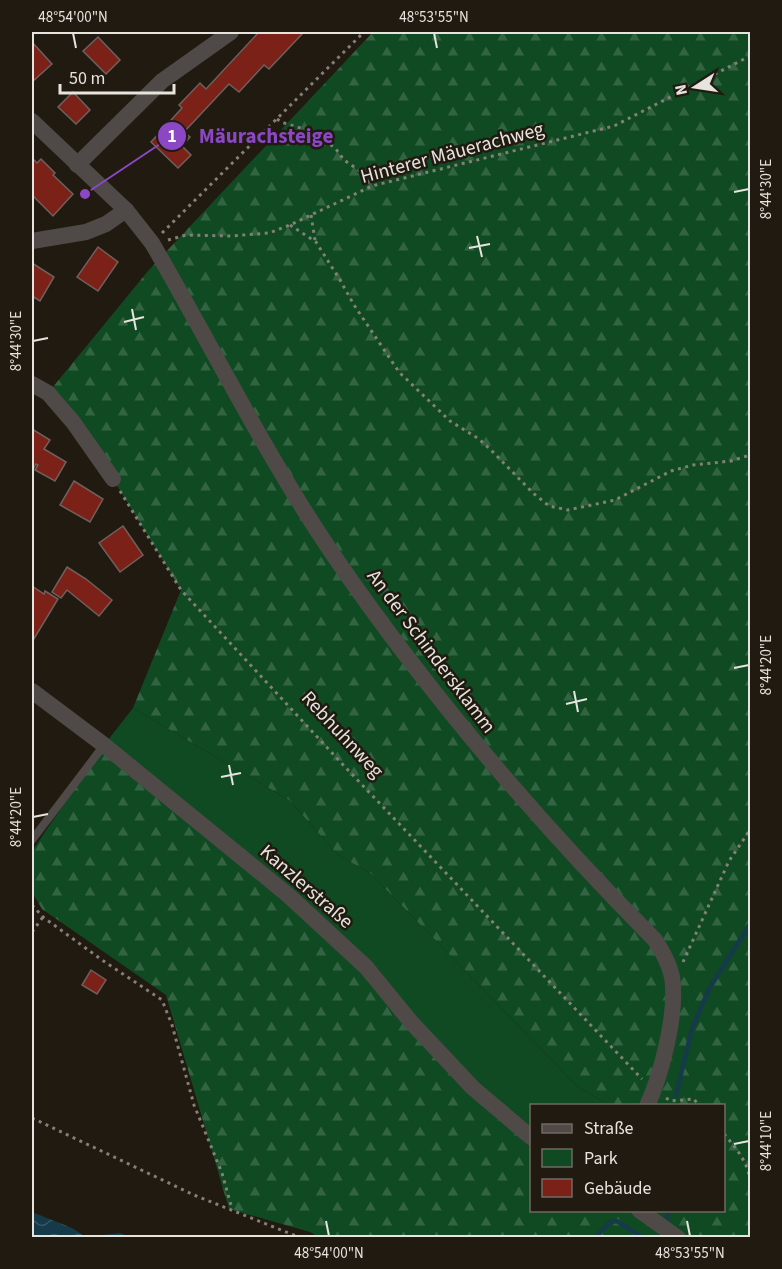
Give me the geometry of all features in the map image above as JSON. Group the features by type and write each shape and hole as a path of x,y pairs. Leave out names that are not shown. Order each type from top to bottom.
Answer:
{"street":[{"path":"77,165 162,81 231,32"},
{"name":"An der Schindersklamm","path":"32,121 126,210 152,243 296,495 332,552 453,717 544,824 655,940 665,955 673,986 668,1034 651,1098"},
{"path":"32,241 86,232 105,224 126,210"},
{"path":"32,384 48,393 73,422 113,479"},
{"name":"Kanzlerstraße","path":"32,691 104,745 305,911 366,967 411,1022 473,1088 530,1137"},
{"path":"642,1212 678,1238"}],"lane":[{"path":"32,840 104,745"}],"path":[{"path":"152,243 364,32"},
{"name":"Hinterer Mäuerachweg","path":"152,243 186,235 231,236 268,233 372,186 614,126 750,56"},
{"path":"277,119 321,137 336,149 344,160 360,171 372,186"},
{"path":"311,215 316,242 354,305 399,372 450,421 479,439 549,506 568,510 604,503 615,500 671,471 693,465 731,461 750,455"},
{"path":"290,225 316,242"},
{"name":"Rebhuhnweg","path":"113,479 181,590 651,1098"},
{"path":"673,986 729,861 750,830"},
{"path":"32,905 43,917 162,1000 172,1025 194,1105 222,1173 232,1209"},
{"path":"32,932 43,917"},
{"path":"651,1098 671,1101 694,1100 697,1104"},
{"path":"32,1118 194,1195 301,1238"},
{"path":"725,1136 738,1150 748,1168 750,1179"}],"green space":[{"path":"373,32 750,32 750,1237 319,1237 310,1232 229,1209 166,995 42,909 32,892 32,851 104,745 288,895 530,1137 530,1212 725,1212 725,1104 607,1104 577,1086 370,873 338,855 289,800 133,708 181,590 113,479 48,393 148,271"},
{"path":"133,708 289,800 338,855 370,873 577,1086 607,1104 530,1104 530,1137 104,745"}],"water":[{"path":"32,1212 72,1228 86,1237 32,1237"},
{"path":"120,1233 129,1237 86,1237"}],"building":[{"path":"259,32 304,32 269,69 264,65 239,92 229,84 184,132 190,137 182,146 191,155 178,168 151,142 182,108 179,105 200,83 206,89"},
{"path":"98,37 120,60 106,74 83,51"},
{"path":"32,42 52,64 32,82"},
{"path":"73,92 90,110 76,124 58,107"},
{"path":"32,158 37,163 41,159 55,173 53,175 73,194 53,216 32,195"},
{"path":"98,247 118,262 98,291 77,277"},
{"path":"32,263 54,277 40,301 32,296"},
{"path":"32,429 50,440 44,449 66,462 55,481 35,470 38,465 36,464 32,471"},
{"path":"74,481 103,499 90,522 60,505"},
{"path":"123,526 143,555 120,572 99,543"},
{"path":"67,567 112,600 99,616 67,590 61,598 52,592"},
{"path":"32,586 58,599 32,642"},
{"path":"91,970 106,980 97,994 82,985"}],"waterway":[{"path":"676,1095 692,1029 709,989 750,924"},
{"path":"667,1224 668,1212"},
{"path":"595,1238 610,1222 617,1221 643,1238"}],"place":[{"name":"Mäurachsteige","path":"85,194"}]}
